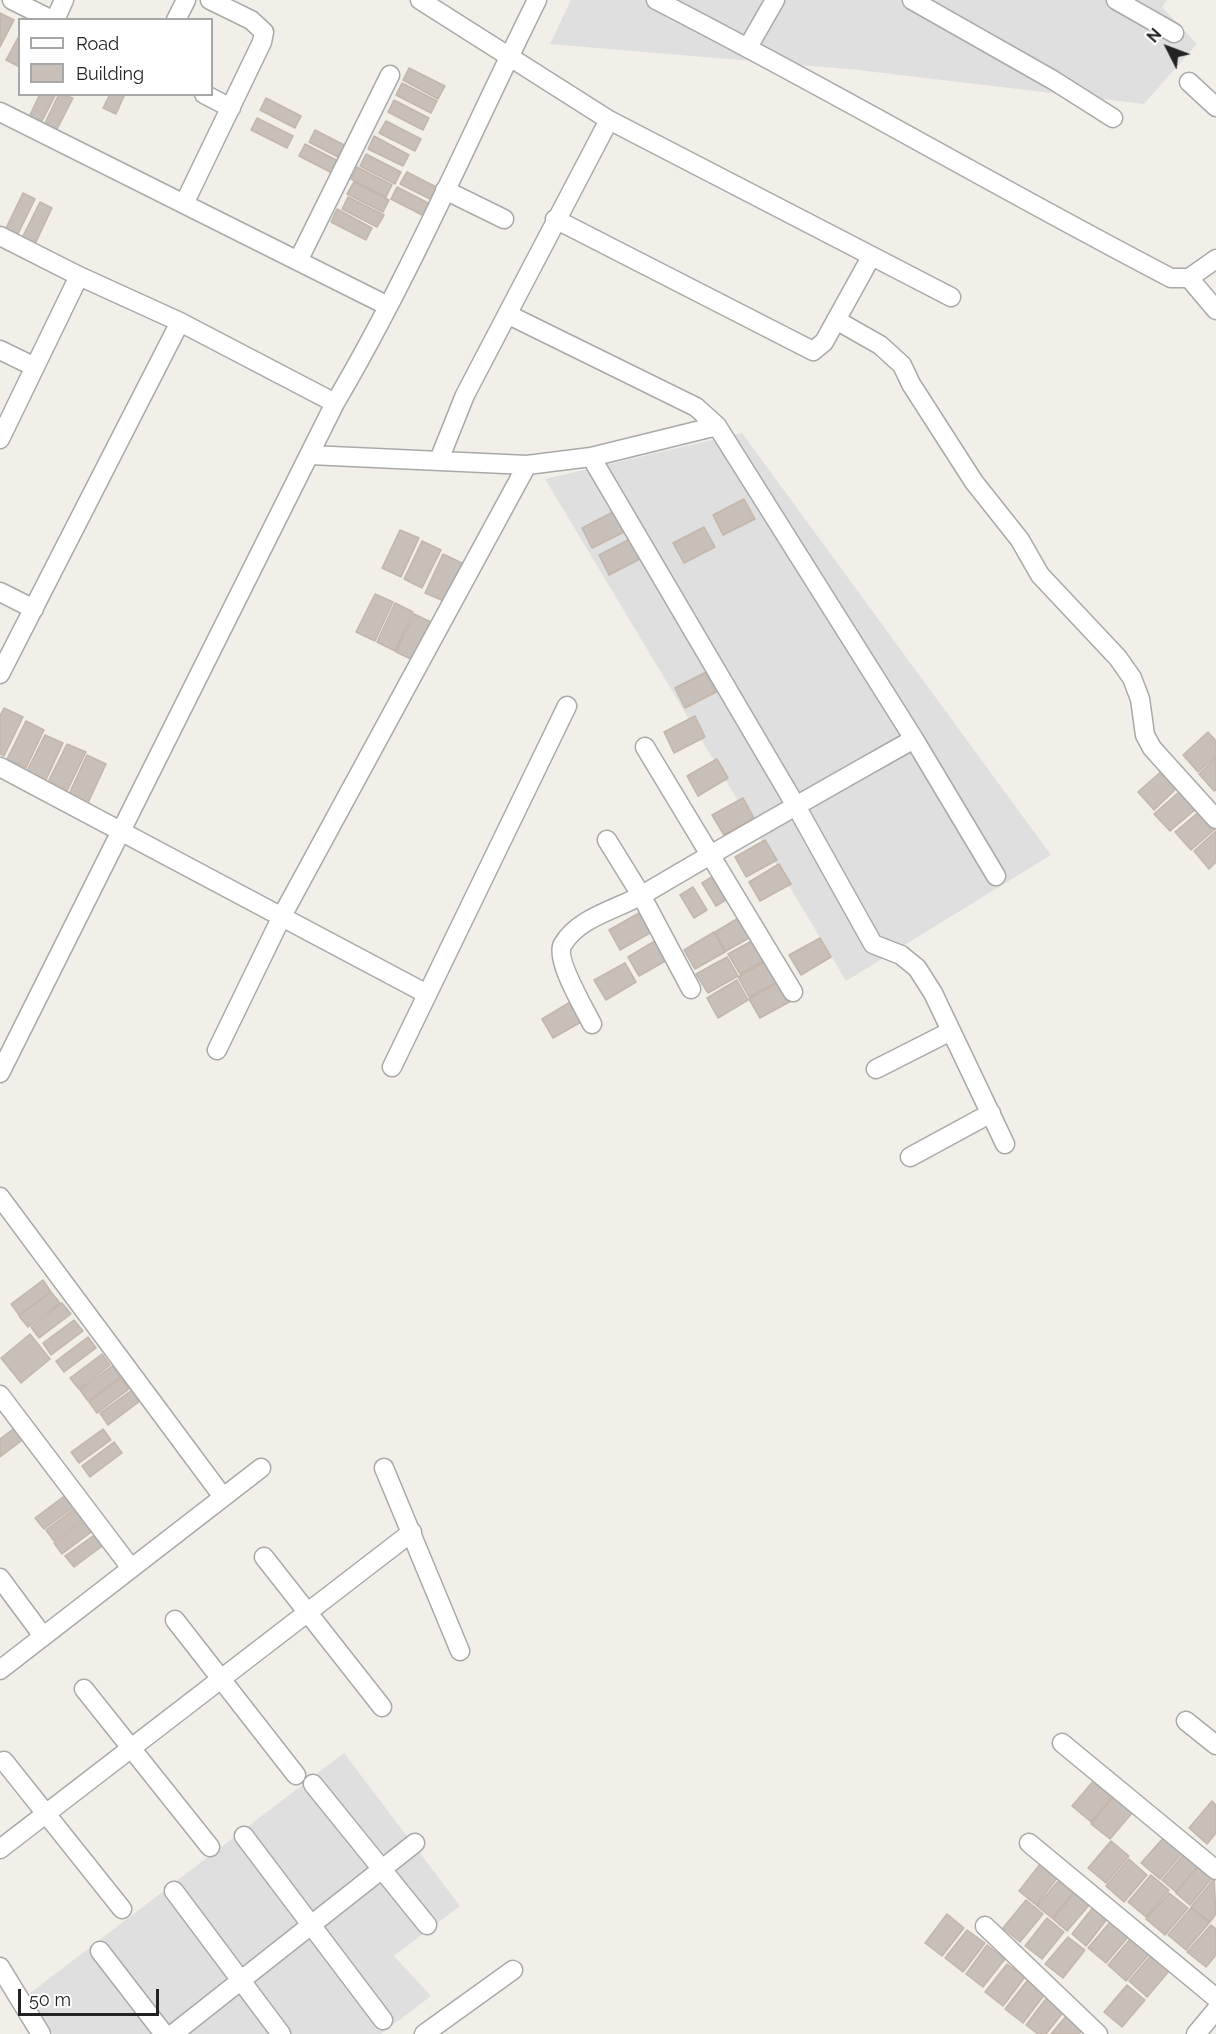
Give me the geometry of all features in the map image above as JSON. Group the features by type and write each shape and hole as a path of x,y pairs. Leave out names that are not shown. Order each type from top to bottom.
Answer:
{"street":[{"path":"12,0 49,18"},
{"path":"54,18 64,0"},
{"path":"177,18 186,0"},
{"path":"184,204 262,42 264,32 251,20 211,0"},
{"path":"420,0 609,120 951,297"},
{"path":"0,1073 335,404 388,306 537,0"},
{"path":"656,0 748,47 1057,219 1171,278 1189,278 1216,259"},
{"path":"748,47 775,0"},
{"path":"912,0 1053,80 1113,118"},
{"path":"1116,0 1174,33"},
{"path":"297,261 390,75"},
{"path":"1189,82 1216,107"},
{"path":"208,96 231,108"},
{"path":"0,112 388,306"},
{"path":"439,460 465,395 509,315 555,219 609,120"},
{"path":"445,190 504,219"},
{"path":"555,219 813,351 824,342 871,257"},
{"path":"0,236 79,276 180,322 335,404"},
{"path":"0,439 79,276"},
{"path":"1189,278 1216,310"},
{"path":"509,315 696,407 717,426 914,739 996,876"},
{"path":"836,320 880,345 902,365 911,384 974,482 1020,540 1040,574 1118,658 1132,678 1140,699 1145,735 1152,748 1216,819"},
{"path":"0,674 180,322"},
{"path":"0,350 35,367"},
{"path":"310,455 527,465 591,457 717,426"},
{"path":"591,457 796,806 873,944 901,956 917,968 933,993 1005,1144"},
{"path":"217,1050 282,916 527,465"},
{"path":"0,592 34,609"},
{"path":"392,1067 425,993 567,705"},
{"path":"592,1024 563,964 562,945 579,926 641,895 914,739"},
{"path":"645,747 793,992"},
{"path":"0,767 425,993"},
{"path":"607,840 641,895 691,989"},
{"path":"876,1069 951,1031"},
{"path":"910,1157 991,1113"},
{"path":"0,1197 223,1497"},
{"path":"0,1395 131,1568"},
{"path":"0,1670 261,1468"},
{"path":"384,1468 460,1651"},
{"path":"0,1849 412,1532"},
{"path":"264,1557 382,1707"},
{"path":"0,1578 43,1636"},
{"path":"175,1620 296,1775"},
{"path":"84,1689 210,1847"},
{"path":"1186,1722 1216,1745"},
{"path":"1062,1743 1216,1870"},
{"path":"4,1761 122,1909"},
{"path":"313,1784 427,1925"},
{"path":"244,1836 383,2020"},
{"path":"173,2034 416,1843"},
{"path":"1029,1843 1216,1998"},
{"path":"174,1892 281,2034"},
{"path":"985,1926 1098,2034"},
{"path":"100,1951 164,2034"},
{"path":"0,1967 41,2034"},
{"path":"434,2032 513,1970"},
{"path":"1196,2034 1216,2010"}],"shaded area":[{"path":"571,0 1167,0 1162,7 1197,44 1144,104 858,70 550,44"},
{"path":"742,433 1051,855 846,981 545,479"},
{"path":"344,1753 460,1906 394,1956 431,1996 381,2034 53,2034 29,1994"}],"building":[{"path":"0,13 14,20 0,47"},
{"path":"18,38 18,66 6,60"},
{"path":"409,68 445,86 438,99 403,80"},
{"path":"402,83 437,101 431,113 396,95"},
{"path":"39,96 55,96 40,125 28,119"},
{"path":"58,96 73,98 55,133 43,127"},
{"path":"109,96 124,96 116,114 103,108"},
{"path":"266,98 301,116 295,128 260,110"},
{"path":"394,100 429,118 423,130 388,112"},
{"path":"257,118 293,136 287,148 251,130"},
{"path":"386,121 421,139 415,151 379,133"},
{"path":"315,130 350,148 344,160 309,142"},
{"path":"374,136 409,155 403,166 368,149"},
{"path":"305,144 340,162 334,174 299,156"},
{"path":"366,154 401,172 395,184 360,166"},
{"path":"357,167 392,185 386,197 351,179"},
{"path":"407,172 442,190 436,202 400,184"},
{"path":"354,182 389,200 383,212 347,194"},
{"path":"397,187 432,205 426,217 391,199"},
{"path":"23,193 35,199 18,234 6,228"},
{"path":"348,197 384,215 377,227 342,209"},
{"path":"40,202 52,208 35,244 22,238"},
{"path":"337,209 372,228 366,240 331,222"},
{"path":"744,499 755,519 723,535 713,515"},
{"path":"613,512 624,532 592,548 582,528"},
{"path":"704,527 715,547 684,563 673,543"},
{"path":"400,530 419,538 401,577 382,568"},
{"path":"630,539 640,559 609,575 599,555"},
{"path":"422,541 441,550 422,588 404,579"},
{"path":"443,554 462,563 444,601 425,593"},
{"path":"375,594 393,602 375,641 356,632"},
{"path":"395,603 413,612 395,651 377,642"},
{"path":"414,614 433,623 415,661 396,652"},
{"path":"706,672 716,692 685,708 675,688"},
{"path":"4,708 23,717 4,756 0,754 0,716"},
{"path":"695,716 705,737 674,753 664,732"},
{"path":"26,721 44,730 26,768 7,759"},
{"path":"1208,732 1216,741 1216,756 1198,772 1183,755"},
{"path":"45,735 63,743 45,782 26,773"},
{"path":"67,744 86,752 67,791 48,782"},
{"path":"87,755 106,764 88,803 69,794"},
{"path":"1216,758 1216,790 1214,791 1199,774"},
{"path":"717,759 728,778 698,796 687,776"},
{"path":"1164,769 1179,786 1154,810 1138,792"},
{"path":"1180,791 1196,809 1170,831 1154,814"},
{"path":"743,798 754,818 724,835 712,815"},
{"path":"1201,810 1216,828 1191,850 1175,832"},
{"path":"1216,831 1216,862 1209,869 1194,851"},
{"path":"765,840 777,860 746,877 735,857"},
{"path":"779,864 791,884 760,901 749,882"},
{"path":"715,875 729,898 716,906 702,883"},
{"path":"693,887 707,910 694,918 680,895"},
{"path":"639,913 650,933 620,950 609,930"},
{"path":"745,914 756,934 726,951 715,932"},
{"path":"714,932 725,952 695,969 684,950"},
{"path":"759,937 770,957 740,974 728,954"},
{"path":"820,938 831,957 801,975 789,955"},
{"path":"658,939 669,959 639,976 628,957"},
{"path":"727,957 738,976 708,993 696,974"},
{"path":"768,960 780,980 749,997 738,977"},
{"path":"625,963 636,982 606,1000 594,980"},
{"path":"737,980 748,1000 718,1018 707,998"},
{"path":"780,981 791,1001 760,1018 749,999"},
{"path":"572,1001 583,1021 553,1038 542,1019"},
{"path":"43,1280 51,1292 19,1315 11,1304"},
{"path":"51,1292 60,1303 28,1327 19,1316"},
{"path":"62,1303 71,1314 39,1338 31,1327"},
{"path":"74,1320 83,1331 51,1355 43,1343"},
{"path":"30,1334 50,1359 21,1383 1,1358"},
{"path":"88,1337 96,1348 64,1372 56,1361"},
{"path":"102,1354 110,1365 79,1389 70,1378"},
{"path":"112,1366 120,1377 88,1401 80,1390"},
{"path":"121,1378 129,1389 97,1413 89,1402"},
{"path":"132,1390 140,1401 108,1425 100,1413"},
{"path":"16,1427 25,1438 0,1457 0,1439"},
{"path":"103,1429 111,1440 79,1463 71,1452"},
{"path":"114,1442 122,1453 90,1477 82,1466"},
{"path":"67,1494 75,1506 44,1529 35,1518"},
{"path":"78,1506 86,1517 54,1541 46,1530"},
{"path":"86,1519 94,1530 62,1554 54,1543"},
{"path":"97,1533 105,1544 74,1567 65,1556"},
{"path":"1095,1779 1114,1795 1091,1822 1072,1806"},
{"path":"1114,1796 1133,1812 1110,1839 1091,1824"},
{"path":"1212,1801 1216,1805 1216,1833 1207,1844 1189,1828"},
{"path":"1165,1836 1183,1852 1160,1879 1141,1863"},
{"path":"1111,1841 1129,1856 1106,1883 1088,1868"},
{"path":"1184,1854 1198,1866 1176,1892 1162,1880"},
{"path":"1129,1859 1147,1875 1124,1902 1106,1886"},
{"path":"1041,1863 1058,1877 1036,1905 1019,1891"},
{"path":"1198,1866 1212,1878 1190,1905 1176,1893"},
{"path":"1151,1875 1169,1890 1146,1917 1128,1902"},
{"path":"1060,1879 1074,1891 1052,1918 1037,1906"},
{"path":"1214,1879 1216,1914 1210,1922 1191,1907"},
{"path":"1075,1892 1090,1904 1067,1931 1053,1919"},
{"path":"1169,1893 1188,1908 1165,1935 1146,1919"},
{"path":"1026,1900 1043,1914 1020,1942 1003,1928"},
{"path":"1094,1906 1108,1918 1086,1946 1072,1934"},
{"path":"1191,1908 1209,1923 1186,1950 1168,1935"},
{"path":"947,1914 964,1928 942,1956 925,1943"},
{"path":"1047,1918 1064,1932 1042,1959 1025,1946"},
{"path":"1111,1921 1129,1936 1106,1963 1088,1948"},
{"path":"1211,1925 1216,1929 1216,1955 1206,1967 1187,1952"},
{"path":"967,1930 985,1943 963,1972 945,1958"},
{"path":"1068,1937 1085,1950 1063,1978 1045,1964"},
{"path":"1131,1938 1149,1954 1126,1981 1108,1965"},
{"path":"987,1945 1005,1959 983,1987 966,1974"},
{"path":"1152,1954 1170,1970 1147,1997 1129,1981"},
{"path":"1007,1964 1025,1977 1003,2006 985,1992"},
{"path":"1027,1981 1045,1994 1023,2023 1005,2009"},
{"path":"1127,1985 1145,2000 1122,2027 1104,2012"},
{"path":"1048,1996 1065,2010 1046,2034 1038,2034 1026,2025"},
{"path":"1067,2015 1084,2028 1079,2034 1051,2034"}]}
